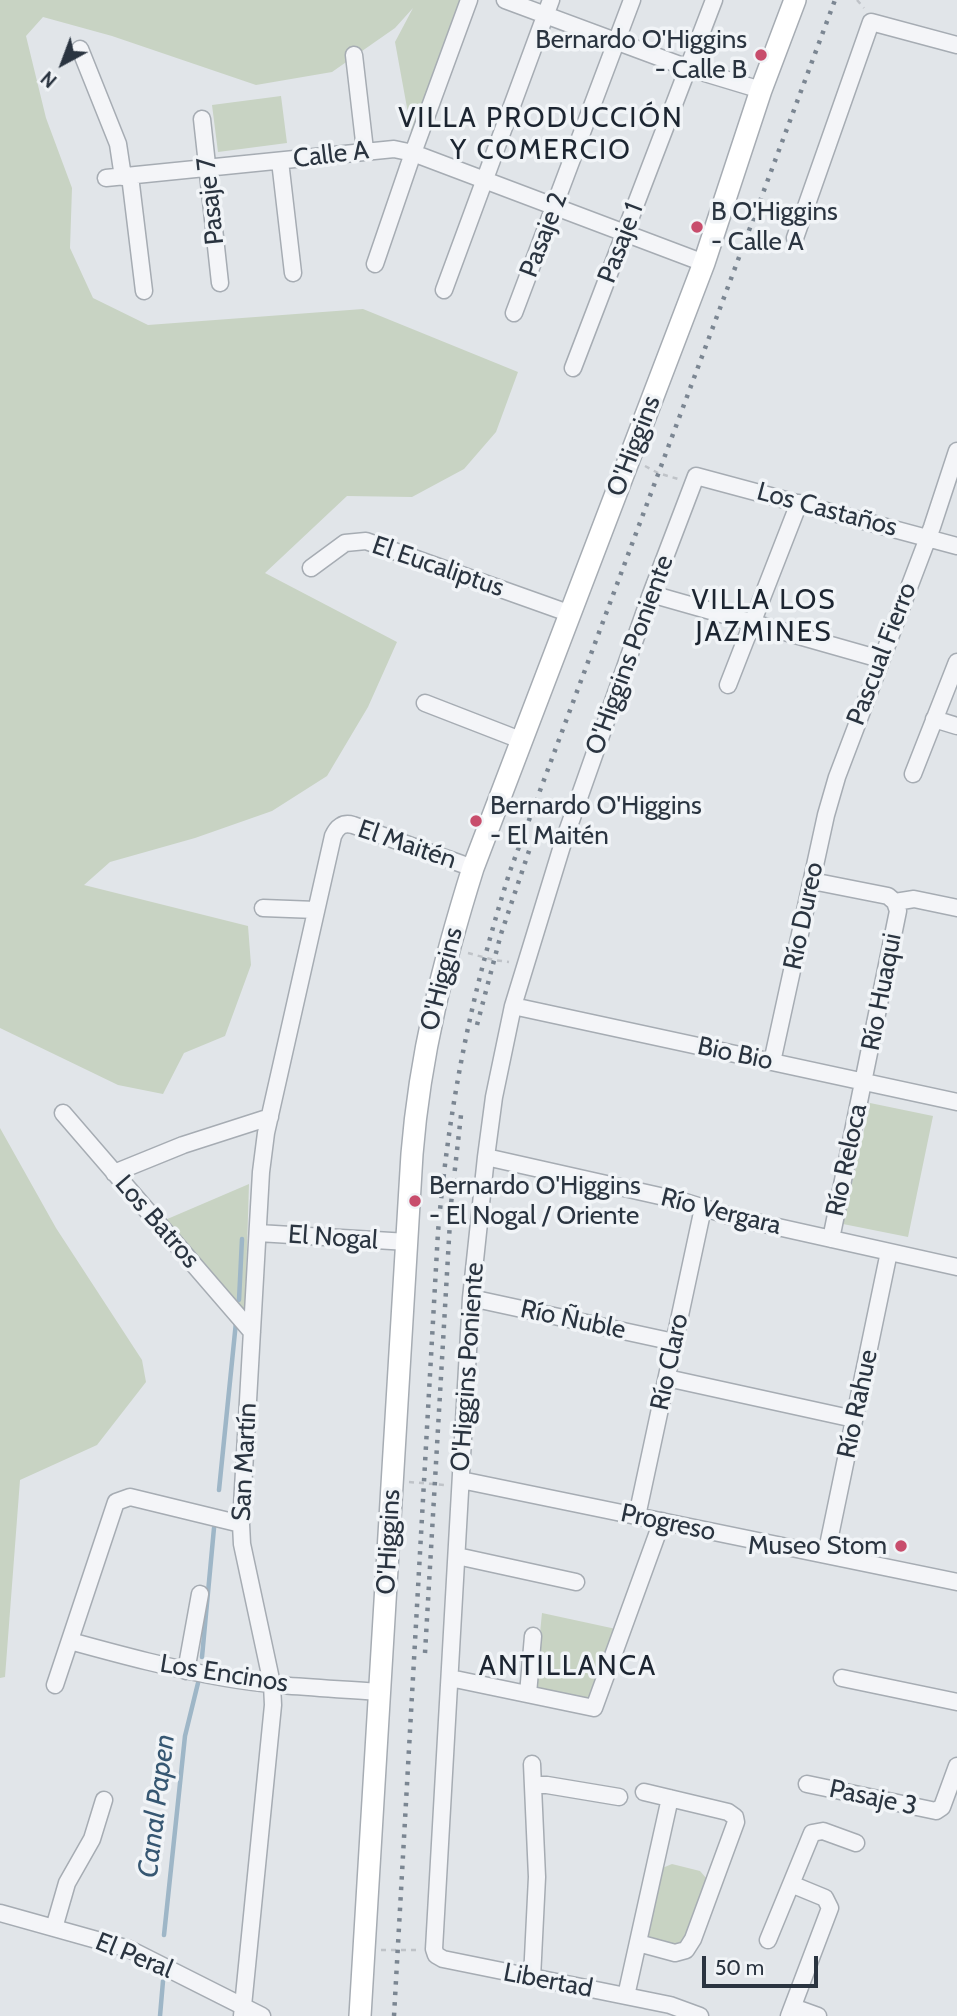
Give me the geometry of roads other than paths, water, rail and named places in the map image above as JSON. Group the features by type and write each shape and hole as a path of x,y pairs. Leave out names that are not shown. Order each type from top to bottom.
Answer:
{"street":[{"path":"375,264 470,0"},
{"path":"505,0 548,8 617,41 688,68 761,90"},
{"name":"Pasaje 2","path":"514,313 632,0"},
{"name":"Pasaje 1","path":"573,368 714,0"},
{"name":"O'Higgins","path":"360,2016 412,1154 420,1074 448,946 473,868 704,263 794,0"},
{"path":"444,290 548,8"},
{"path":"795,238 871,22 957,45"},
{"path":"80,49 118,144 127,176 145,291"},
{"path":"354,55 365,150"},
{"name":"Pasaje 7","path":"202,119 220,283"},
{"name":"Calle A","path":"106,178 387,148 413,153 704,263"},
{"path":"279,161 293,273"},
{"name":"Pascual Fierro","path":"839,770 957,451"},
{"name":"Los Castaños","path":"696,476 957,546"},
{"name":"O'Higgins Poniente","path":"435,1952 471,1298 485,1157 494,1097 513,1006 562,846 696,476"},
{"path":"727,685 799,503"},
{"name":"El Eucaliptus","path":"311,568 345,543 366,541 571,614"},
{"path":"652,594 880,659"},
{"path":"913,774 957,662"},
{"path":"425,703 523,741"},
{"path":"934,719 957,726"},
{"name":"Río Dureo","path":"772,1062 826,815 839,770"},
{"name":"El Maitén","path":"341,825 353,825 473,868"},
{"name":"San Martín","path":"242,2011 271,1726 272,1684 242,1544 241,1524 261,1172 270,1118 332,836 341,825"},
{"path":"812,881 888,896 895,902 914,899 957,908"},
{"name":"Río Huaqui","path":"863,1082 898,911 895,902"},
{"path":"263,908 316,910"},
{"name":"Bio Bio","path":"513,1006 957,1102"},
{"name":"Río Reloca","path":"831,1239 863,1082"},
{"name":"Los Batros","path":"63,1113 252,1332"},
{"path":"114,1172 195,1141 270,1118"},
{"name":"Río Vergara","path":"485,1157 957,1267"},
{"name":"Río Claro","path":"637,1516 703,1208"},
{"name":"El Nogal","path":"258,1233 408,1242"},
{"name":"Río Rahue","path":"826,1555 889,1252"},
{"name":"Río Ñuble","path":"471,1298 674,1342"},
{"path":"667,1378 854,1419"},
{"name":"Progreso","path":"461,1480 957,1582"},
{"path":"55,1685 113,1507 120,1499 130,1497 241,1524"},
{"path":"450,1678 594,1708 662,1521"},
{"path":"457,1556 576,1582"},
{"path":"186,1671 200,1594"},
{"path":"528,1694 533,1636"},
{"name":"Los Encinos","path":"70,1641 186,1671 272,1684 380,1692"},
{"path":"842,1678 957,1702"},
{"path":"532,1764 537,1877 532,1978"},
{"name":"Pasaje 3","path":"807,1784 934,1811 939,1810 957,1766"},
{"path":"533,1785 619,1797"},
{"path":"638,1943 675,1953 686,1950 693,1939 736,1826 735,1817 728,1812 644,1792"},
{"path":"626,1996 670,1798"},
{"path":"54,1928 67,1883 92,1839 104,1800"},
{"path":"768,1940 812,1833 823,1831 856,1843"},
{"path":"791,1884 825,1898 830,1908 791,2011 818,2016"},
{"name":"El Peral","path":"0,1913 140,1953 242,2011 262,2016"},
{"name":"Libertad","path":"435,1952 443,1959 677,2007 700,2016"}],"waterway":[{"name":"Canal Papen","path":"239,1300 242,1239"},
{"name":"Canal Papen","path":"219,1490 236,1322"},
{"name":"Canal Papen","path":"202,1657 214,1528"},
{"name":"Canal Papen","path":"164,1935 185,1736 198,1683"},
{"name":"Canal Papen","path":"160,2016 163,1981"}],"railway":[{"path":"394,2016 438,1232 448,1139 473,1006 510,871 835,0"},
{"path":"477,1025 501,934 530,848"},
{"path":"425,1653 451,1204 461,1115"}],"place":[{"name":"Bernardo O'Higgins - Calle B","path":"761,55"},
{"name":"B O'Higgins - Calle A","path":"697,227"},
{"name":"Bernardo O'Higgins - El Maitén","path":"476,821"},
{"name":"Bernardo O'Higgins - El Nogal / Oriente","path":"415,1201"},
{"name":"Museo Stom","path":"901,1546"}],"district":[{"name":"VILLA PRODUCCIÓN Y COMERCIO","path":"541,135"},
{"name":"VILLA LOS JAZMINES","path":"764,617"},
{"name":"ANTILLANCA","path":"568,1667"}]}
